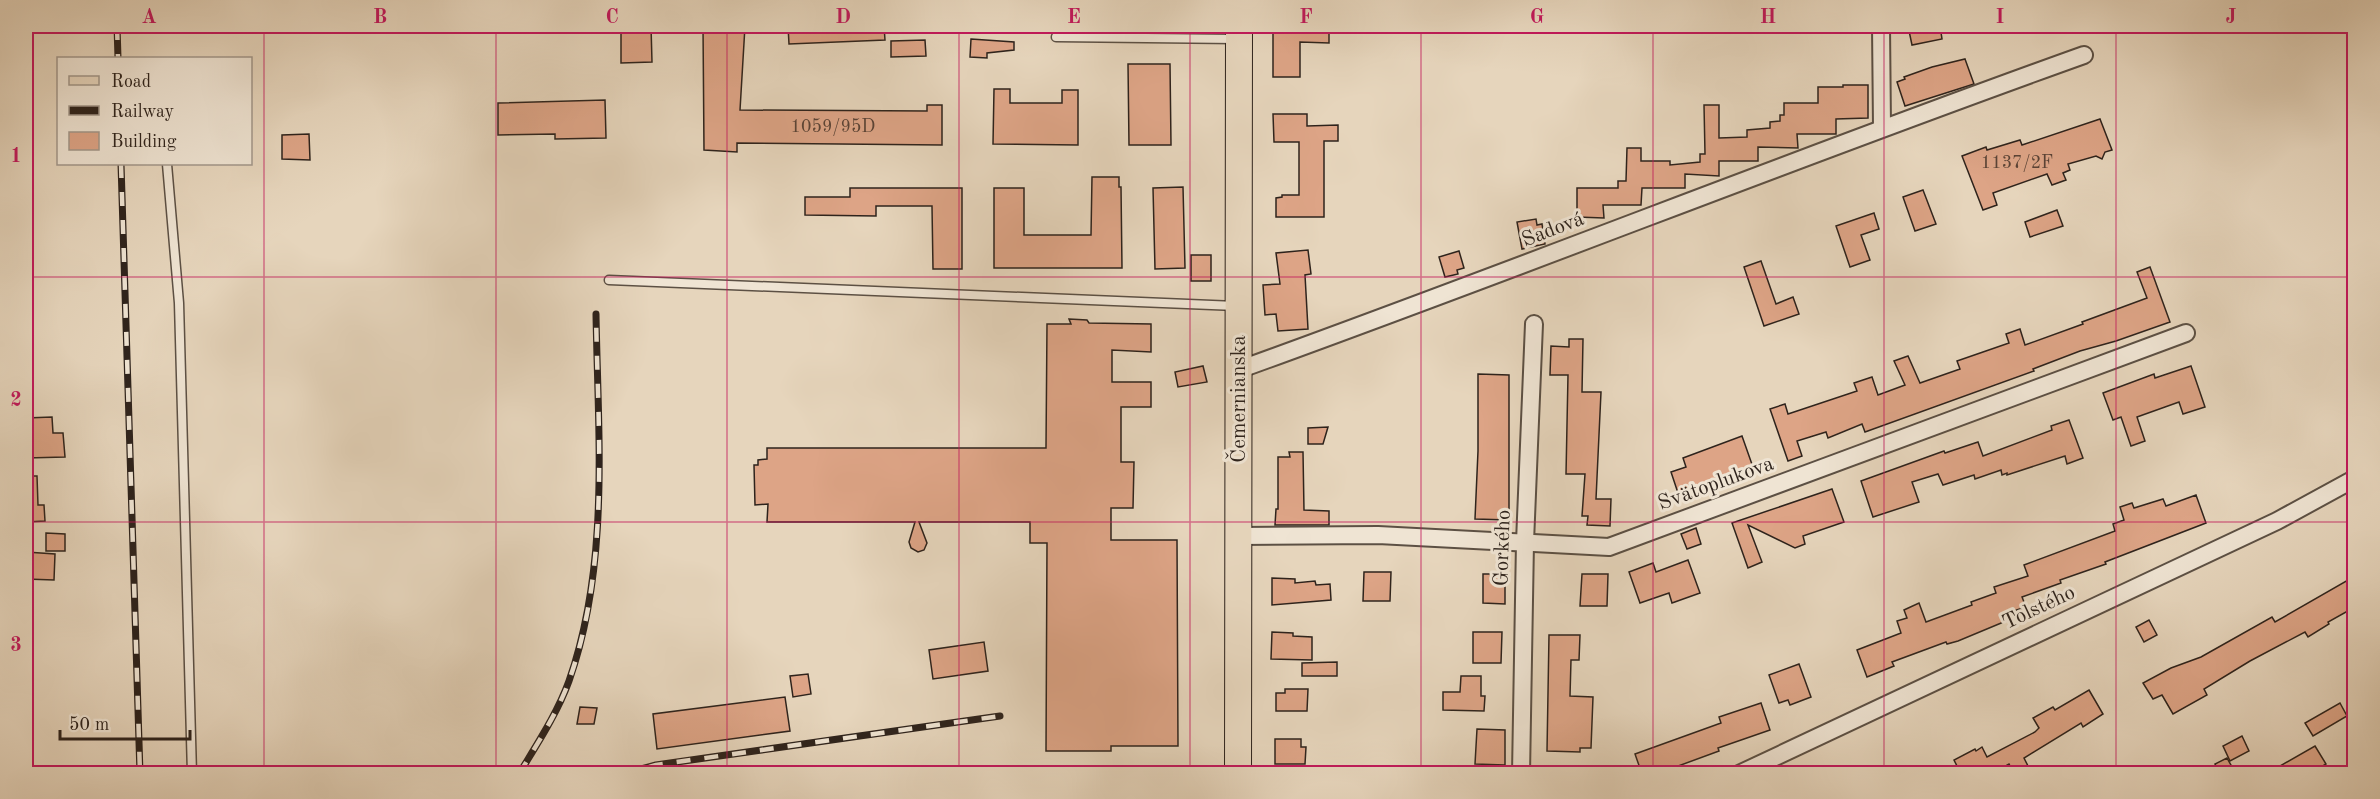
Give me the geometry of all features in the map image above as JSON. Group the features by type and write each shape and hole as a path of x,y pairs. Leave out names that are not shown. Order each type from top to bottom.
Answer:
{"main road":[{"name":"Čemernianska","path":"1238,774 1239,32"}],"street":[{"path":"1881,26 1882,127"},
{"name":"Sadová","path":"1239,370 1521,266 1882,127 2084,55"},
{"name":"Gorkého","path":"1521,774 1525,542 1534,324"},
{"name":"Svätoplukova","path":"1238,536 1378,535 1609,547 2186,333"},
{"name":"Tolstého","path":"1739,774 2277,521 2355,479"}],"lane":[{"path":"1056,37 1239,32"},
{"path":"166,165 179,303 192,774"},
{"path":"609,280 1239,306"}],"building":[{"path":"621,26 651,26 652,62 621,63"},
{"path":"703,26 745,26 740,110 927,111 927,105 942,105 942,145 737,143 737,152 704,150"},
{"path":"788,26 884,26 885,40 789,44"},
{"path":"1908,26 1940,26 1942,39 1912,45"},
{"path":"1273,29 1329,29 1329,43 1300,42 1300,77 1273,77"},
{"path":"971,39 1014,42 1014,50 987,53 987,58 970,57"},
{"path":"925,40 926,56 891,57 891,41"},
{"path":"1965,59 1974,84 1905,106 1897,82 1905,79 1904,77 1932,67"},
{"path":"1128,64 1170,64 1171,145 1129,145"},
{"path":"1843,85 1868,85 1868,118 1836,119 1836,134 1797,134 1798,148 1758,147 1758,161 1719,161 1719,176 1685,174 1685,188 1642,188 1641,205 1603,205 1604,218 1577,217 1577,188 1618,188 1618,181 1626,181 1627,148 1641,148 1641,161 1670,161 1670,165 1700,162 1700,154 1705,154 1704,105 1719,105 1719,138 1747,137 1747,130 1770,128 1770,122 1780,121 1780,115 1784,115 1784,103 1818,103 1818,87 1843,87"},
{"path":"994,89 1010,89 1010,103 1062,103 1062,90 1078,90 1078,145 993,144"},
{"path":"605,100 606,138 555,139 555,134 498,135 498,103"},
{"path":"1273,114 1307,114 1307,126 1338,125 1338,141 1324,141 1324,217 1276,217 1276,198 1282,195 1299,195 1299,142 1274,142"},
{"path":"2100,119 2112,150 2105,152 2102,159 2096,156 2068,164 2070,170 2063,173 2066,180 2052,185 2047,174 1993,193 1997,205 1983,210 1962,156 1986,147 1987,150 2020,140 2022,145"},
{"path":"309,134 310,160 282,159 282,135"},
{"path":"1092,177 1119,177 1122,268 994,268 994,188 1024,188 1024,235 1091,235"},
{"path":"1183,187 1185,268 1155,269 1153,188"},
{"path":"850,188 962,188 962,269 933,269 932,206 876,206 876,216 805,215 805,197 850,197"},
{"path":"1923,190 1936,224 1915,231 1903,197"},
{"path":"2057,210 2063,226 2030,237 2025,222"},
{"path":"1874,213 1879,229 1861,235 1870,260 1850,267 1836,226"},
{"path":"1536,219 1537,225 1542,224 1545,244 1522,249 1517,222"},
{"path":"1308,250 1311,274 1305,275 1308,329 1278,331 1276,314 1265,315 1263,285 1280,284 1276,253"},
{"path":"1459,251 1464,268 1457,270 1458,274 1445,277 1439,257"},
{"path":"1191,255 1211,255 1211,281 1191,281"},
{"path":"1761,261 1776,304 1793,297 1799,314 1764,326 1744,267"},
{"path":"2150,267 2170,322 2080,351 2033,369 2034,371 1865,432 1862,424 1828,438 1826,432 1797,441 1802,456 1788,461 1770,409 1785,404 1788,414 1857,391 1854,383 1872,377 1878,395 1905,385 1894,361 1908,356 1920,383 1960,369 1957,361 2009,343 2006,334 2020,329 2025,345 2083,324 2082,322 2147,298 2137,272"},
{"path":"1069,319 1087,320 1089,323 1151,324 1151,352 1112,350 1112,382 1151,382 1151,407 1121,407 1121,462 1134,462 1133,508 1111,508 1111,540 1177,540 1178,746 1111,746 1111,751 1046,751 1047,543 1030,543 1030,522 919,522 927,543 924,550 918,552 911,548 909,542 915,522 767,522 768,504 755,505 754,465 758,465 758,460 767,459 767,448 1046,448 1047,324 1071,324"},
{"path":"1569,339 1583,339 1582,392 1601,392 1596,499 1611,499 1610,526 1587,525 1588,516 1582,516 1585,474 1566,474 1568,375 1550,375 1551,346 1569,347"},
{"path":"1203,366 1207,382 1178,387 1175,372"},
{"path":"2191,366 2205,407 2183,414 2179,402 2137,417 2145,441 2131,446 2121,417 2113,420 2103,393 2154,374 2155,378"},
{"path":"1478,374 1509,375 1509,520 1475,519"},
{"path":"52,417 53,433 63,433 65,457 26,458 26,418"},
{"path":"2069,420 2083,458 2067,464 2065,456 2007,475 2007,473 2002,475 2001,470 1975,479 1974,475 1943,485 1938,474 1912,482 1919,502 1873,517 1861,481 1944,451 1945,453 1978,442 1983,456 2052,430 2051,426"},
{"path":"1328,427 1323,444 1308,444 1308,428"},
{"path":"1742,436 1754,470 1679,496 1671,472 1686,467 1683,458"},
{"path":"1289,452 1303,452 1304,510 1329,511 1329,525 1275,525 1276,509 1278,509 1278,457 1290,457"},
{"path":"26,476 37,476 38,505 44,505 45,521 26,522"},
{"path":"1832,489 1844,522 1803,536 1805,544 1795,548 1748,525 1762,562 1748,568 1732,523"},
{"path":"2196,495 2206,523 2022,597 2026,607 2004,614 2006,621 1958,641 1947,644 1946,642 1892,662 1894,666 1867,677 1857,650 1901,633 1897,621 1907,618 1904,610 1919,603 1926,622 1972,605 1971,602 1996,593 1994,587 2028,576 2024,565 2115,531 2113,524 2124,520 2120,507 2132,503 2134,508 2163,499 2166,506"},
{"path":"1696,528 1701,544 1687,549 1681,534"},
{"path":"46,533 65,534 65,551 46,551"},
{"path":"26,552 55,554 54,580 26,579"},
{"path":"1688,560 1700,593 1672,603 1669,593 1640,603 1629,572 1653,563 1656,572"},
{"path":"1364,572 1391,572 1390,601 1363,601"},
{"path":"1483,574 1505,574 1505,604 1483,603"},
{"path":"1582,574 1608,574 1607,606 1580,606"},
{"path":"2355,576 2355,607 2328,622 2329,624 2308,637 2305,632 2250,661 2204,689 2207,695 2173,714 2162,695 2153,699 2143,683 2171,668 2201,657 2272,617 2275,622"},
{"path":"1272,578 1295,579 1295,583 1315,581 1316,585 1330,584 1331,600 1272,605"},
{"path":"2149,620 2157,635 2144,642 2136,627"},
{"path":"1272,632 1312,637 1312,660 1271,659"},
{"path":"1473,632 1502,632 1501,663 1473,663"},
{"path":"1549,635 1580,635 1579,660 1571,660 1570,696 1593,697 1591,748 1580,748 1580,752 1547,751"},
{"path":"984,642 988,671 933,679 929,650"},
{"path":"1337,662 1337,676 1302,676 1302,663"},
{"path":"1799,664 1811,697 1790,705 1788,700 1779,703 1769,675"},
{"path":"808,674 811,694 793,697 790,676"},
{"path":"1461,676 1481,676 1481,696 1485,696 1484,711 1443,710 1443,692 1460,692"},
{"path":"1285,689 1308,689 1307,711 1276,711 1276,693 1285,693"},
{"path":"2089,690 2103,714 2083,727 2081,723 2024,758 2032,774 2014,774 2009,764 1991,774 1961,774 1954,760 1982,747 1987,757 2035,732 2039,728 2033,718 2053,707 2055,710"},
{"path":"785,697 790,731 657,749 653,714"},
{"path":"1761,703 1770,730 1718,748 1719,751 1670,769 1671,774 1642,774 1635,754 1721,723 1719,717"},
{"path":"2340,703 2347,716 2313,736 2305,723"},
{"path":"580,707 597,708 594,724 577,724"},
{"path":"1477,729 1505,730 1505,765 1475,764"},
{"path":"2242,736 2249,751 2230,761 2223,746"},
{"path":"1275,739 1301,739 1301,747 1306,747 1305,764 1275,764"},
{"path":"2315,746 2326,764 2310,774 2266,774"},
{"path":"2227,758 2236,774 2220,774 2215,764"}],"railway":[{"path":"117,26 118,57"},
{"path":"121,165 140,774"},
{"path":"519,774 553,717 569,681 582,637 591,591 599,499 596,314"},
{"path":"622,774 656,765 1000,716"},
{"path":"1060,774 1083,771"}]}
